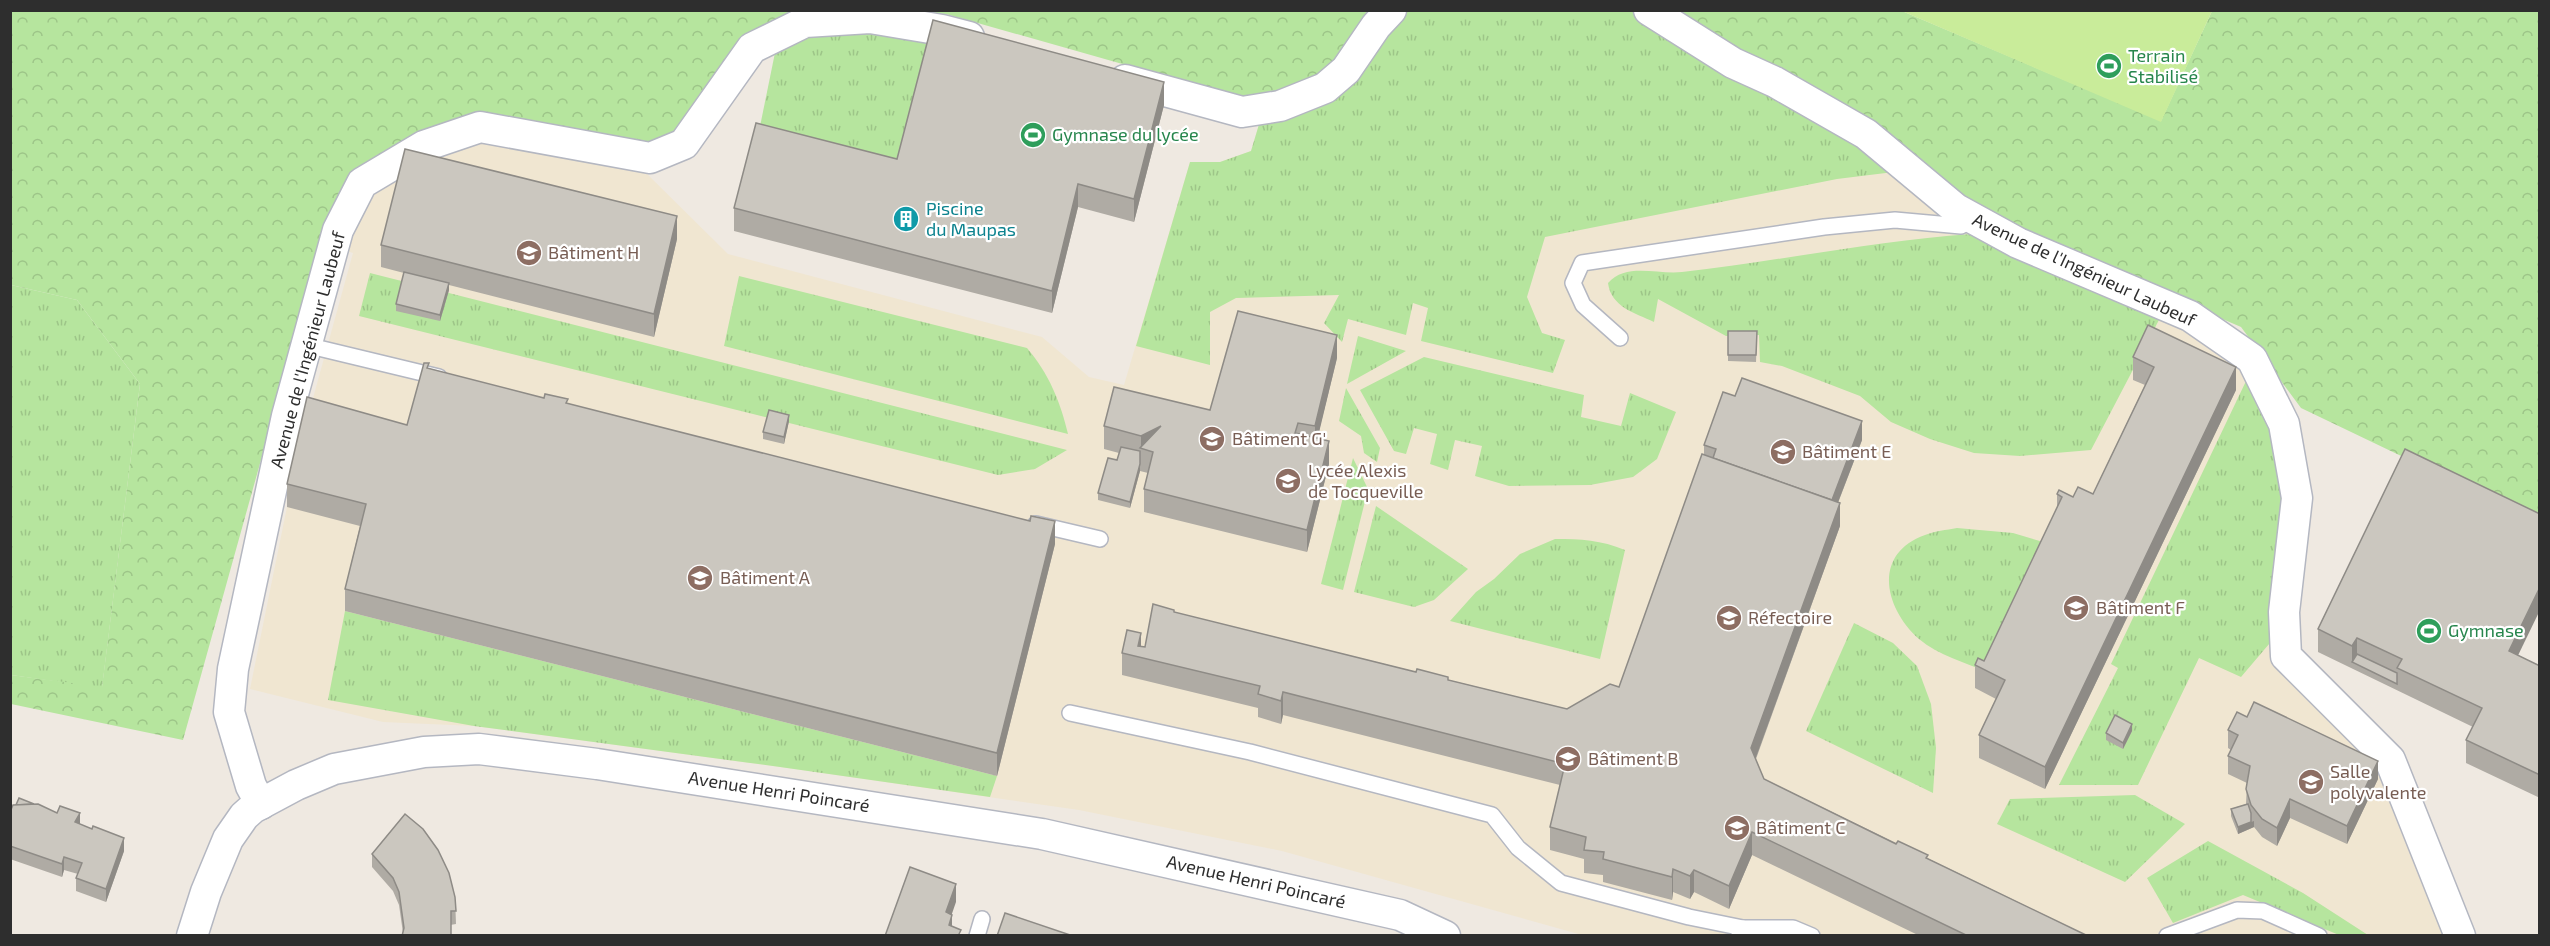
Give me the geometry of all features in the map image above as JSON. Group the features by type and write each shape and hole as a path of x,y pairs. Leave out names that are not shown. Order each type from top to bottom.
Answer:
{"street":[{"path":"1104,74 1242,112 1280,106 1325,88 1346,70 1376,26 1391,10"},
{"name":"Avenue de l'Ingénieur Laubeuf","path":"1649,10 1733,63 1775,82 1866,134 1956,209 1973,219 2018,243 2190,316 2252,359 2284,424 2297,498 2284,612 2286,656 2390,760 2460,936"},
{"name":"Avenue de l'Ingénieur Laubeuf","path":"261,804 251,786 230,712 233,669 287,416 338,230 362,183 424,146 480,127 650,158 684,144 752,48 805,22 870,18 942,30 1000,46"},
{"name":"Avenue Henri Poincaré","path":"192,936 206,892 228,839 244,816 261,804 296,785 334,769 424,752 479,749 597,764 1042,834 1400,915 1445,936"}],"lane":[{"path":"1620,338 1583,304 1573,283 1582,263 1836,226 1895,220 1961,226 1973,219"},
{"path":"306,345 455,381"},
{"path":"1020,519 1100,539"},
{"path":"1070,713 1250,752 1492,815 1518,848 1561,883 1741,932 1793,928 1812,936"},
{"path":"2167,936 2237,910 2263,911 2319,936"},
{"path":"977,936 982,919"}],"shaded area":[{"name":"Lycée Alexis de Tocqueville","path":"1632,11 1812,112 1982,241 2121,298 2225,351 2260,395 2272,611 2380,762 2449,935 1582,935 1282,851 1079,810 474,726 383,722 250,689 307,420 353,253 344,250 351,221 380,183 423,159 481,141 639,166 728,254 1042,337 1089,377 1124,385 1190,162 1220,162 1251,151 1260,121"}],"green space":[{"path":"11,11 796,11 667,145 474,118 441,128 323,237 183,740 11,704 11,675 102,687 140,384 77,300 11,285"},
{"path":"880,11 1375,11 1329,75 1256,102 946,14"},
{"path":"1401,11 1632,11 1812,112 1902,171 1837,179 1545,237 1527,297 1542,333 1565,340 1553,373 1421,341 1428,308 1413,303 1406,335 1348,319 1342,342 1324,323 1339,295 1236,298 1210,312 1210,365 1136,346 1190,162 1220,162 1251,151 1260,121"},
{"path":"1671,11 1902,11 2161,121 2212,11 2539,11 2539,522 2301,408 2241,327 1988,218"},
{"name":"Terrain Stabilisé","path":"1902,11 2212,11 2161,122"},
{"path":"935,29 897,182 756,146 778,38"},
{"path":"1971,234 1982,241 2121,298 2160,318 2091,450 2020,456 1974,453 1930,439 1891,422 1860,396 1782,366 1760,362 1759,335 1726,336 1658,299 1654,322 1619,304 1610,291 1608,283 1615,277 1633,271 1682,272 1899,241"},
{"path":"370,273 1067,450 1035,469 998,475 359,316"},
{"path":"739,276 1027,348 1053,388 1068,434 724,346"},
{"path":"11,285 77,300 140,384 102,688 11,675"},
{"path":"1358,336 1406,351 1347,384"},
{"path":"1424,357 1584,395 1581,417 1621,426 1630,393 1676,412 1657,459 1633,477 1590,485 1509,486 1475,476 1482,446 1455,440 1448,470 1430,464 1437,434 1414,428 1406,454 1394,451 1360,390"},
{"path":"2247,379 2260,395 2281,456 2285,514 2275,637 2241,677 2199,658 2138,785 2059,785 2118,668 2111,664"},
{"path":"1346,388 1380,448 1377,462 1364,453 1361,436 1339,421"},
{"path":"1353,458 1368,489 1343,590 1321,584"},
{"path":"1376,506 1468,569 1434,600 1414,607 1354,592"},
{"path":"1957,528 2013,533 2050,544 1990,673 1943,654 1919,639 1898,612 1892,597 1889,582 1891,568 1897,555 1908,544 1925,535"},
{"path":"1555,539 1591,541 1625,550 1600,659 1450,621 1476,592 1494,579 1520,554"},
{"path":"345,611 997,776 990,797 474,726 328,700"},
{"path":"1854,623 1893,643 1917,666 1931,704 1936,748 1933,793 1806,731"},
{"path":"2135,795 2185,824 2125,882 1997,824 2010,799"},
{"path":"2208,841 2303,893 2368,935 2339,935 2243,895 2173,923 2147,878"}],"building":[{"path":"933,20 1164,82 1134,199 1078,184 1052,291 734,208 756,123 897,159"},
{"name":"Bâtiment H","path":"405,149 677,216 654,314 381,245"},
{"path":"404,272 449,283 440,315 396,304"},
{"name":"Bâtiment G'","path":"1238,311 1337,335 1315,426 1298,423 1295,433 1329,441 1307,530 1144,489 1153,452 1140,448 1161,426 1141,436 1104,426 1114,387 1210,410"},
{"name":"Bâtiment F","path":"2148,325 2236,367 2045,767 1979,735 2005,680 1975,665 1978,658 1984,661 2062,497 2057,494 2059,490 2073,497 2078,487 2093,494 2154,367 2133,357"},
{"path":"1728,331 1757,331 1756,355 1728,355"},
{"name":"Bâtiment A","path":"424,363 429,363 427,368 544,398 545,394 568,399 566,403 1030,521 1031,516 1055,521 997,753 345,589 366,504 287,484 307,397 407,425"},
{"name":"Bâtiment E","path":"1742,378 1862,421 1832,500 1713,458 1716,449 1704,445 1723,392 1735,396"},
{"path":"769,410 789,415 784,437 763,432"},
{"path":"1121,447 1140,451 1140,464 1130,502 1098,493 1108,458 1117,460"},
{"name":"Gymnase","path":"2405,449 2540,514 2540,587 2509,651 2540,666 2540,775 2466,740 2482,708 2397,668 2402,659 2357,638 2352,646 2318,629"},
{"path":"1702,454 1840,503 1751,748 1764,779 1896,844 1898,841 1928,855 1926,858 2088,936 1968,936 1752,832 1729,886 1694,870 1690,876 1673,869 1672,877 1603,859 1604,852 1584,850 1586,837 1550,827 1565,764 1283,692 1281,701 1258,694 1260,686 1122,653 1127,630 1141,633 1138,646 1145,647 1153,604 1174,610 1174,612 1416,672 1417,669 1448,677 1448,680 1567,709 1610,684 1619,687"},
{"path":"2357,654 2397,673 2397,684 2352,662"},
{"name":"Salle polyvalente","path":"2254,702 2378,761 2347,826 2290,799 2277,828 2262,819 2251,805 2246,789 2250,766 2228,756 2238,735 2228,730 2237,712 2247,717"},
{"path":"2115,715 2132,724 2123,743 2106,733"},
{"path":"19,798 34,804 16,805"},
{"path":"38,804 57,813 60,806 80,813 75,822 124,838 106,889 76,878 82,863 64,857 62,864 10,846 10,812 13,805"},
{"path":"2248,804 2251,822 2238,827 2231,809"},
{"path":"405,814 423,829 438,850 449,873 456,911 451,911 451,936 402,936 404,928 399,892 393,878 372,854"},
{"path":"910,867 956,884 946,912 952,915 949,925 961,930 958,936 885,936"},
{"path":"1005,913 1073,936 997,936"}],"place":[{"name":"Terrain Stabilisé","path":"2109,66"},
{"name":"Gymnase du lycée","path":"1033,135"},
{"name":"Piscine du Maupas","path":"906,219"},
{"name":"Bâtiment H","path":"529,253"},
{"name":"Bâtiment G'","path":"1212,439"},
{"name":"Bâtiment E","path":"1783,452"},
{"name":"Lycée Alexis de Tocqueville","path":"1288,481"},
{"name":"Bâtiment A","path":"700,578"},
{"name":"Bâtiment F","path":"2076,608"},
{"name":"Réfectoire","path":"1729,618"},
{"name":"Gymnase","path":"2429,631"},
{"name":"Bâtiment B","path":"1568,759"},
{"name":"Salle polyvalente","path":"2311,782"},
{"name":"Bâtiment C","path":"1737,828"}]}
